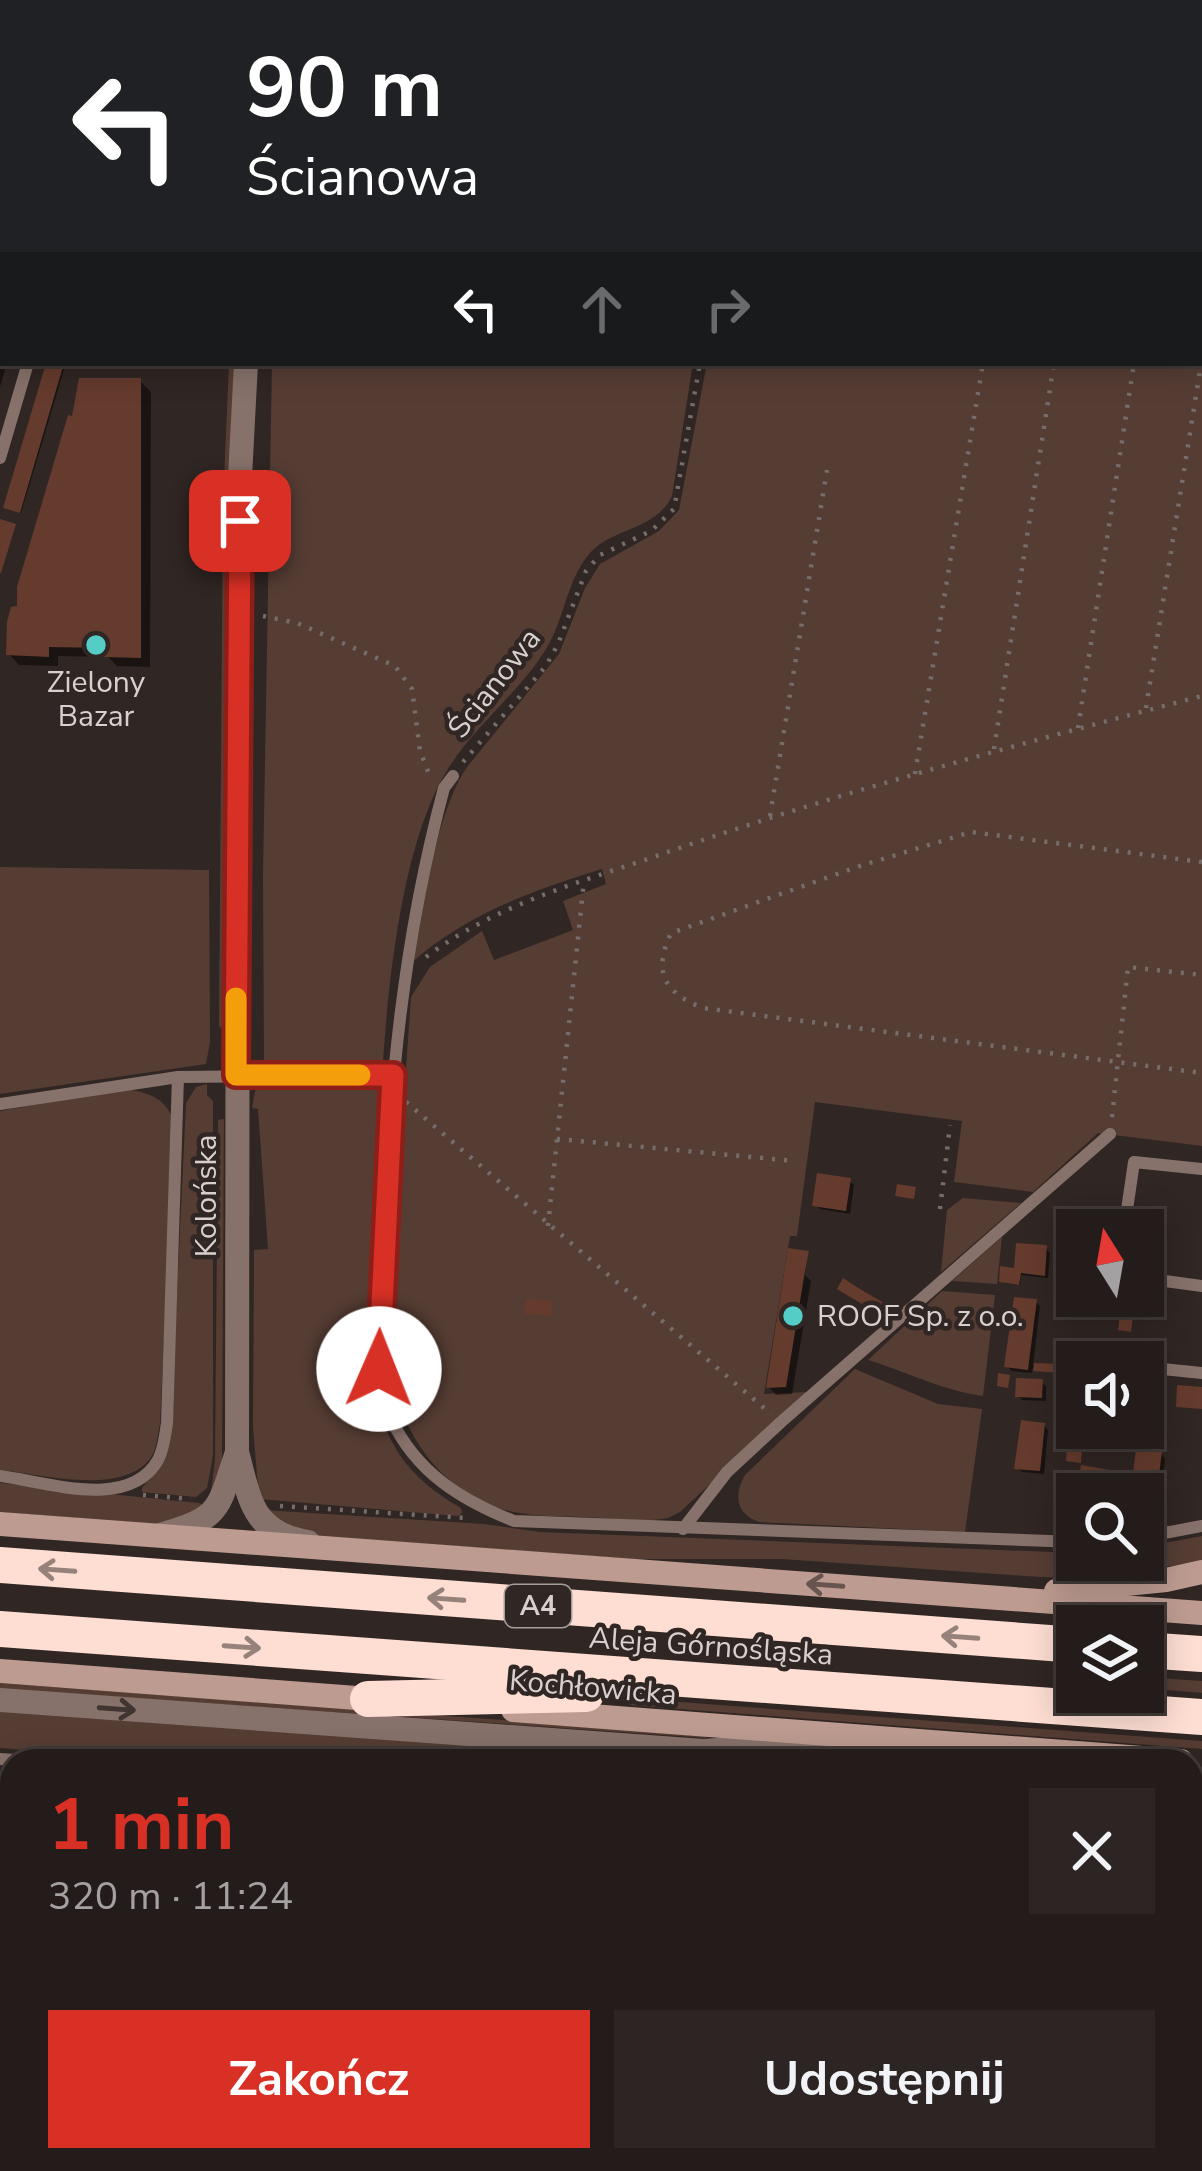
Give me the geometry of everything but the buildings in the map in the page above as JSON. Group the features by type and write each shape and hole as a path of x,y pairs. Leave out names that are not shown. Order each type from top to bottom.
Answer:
{"highway":[{"name":"Aleja Górnośląska","path":"0,1565 1056,1643"},
{"name":"Aleja Górnośląska","path":"0,1629 1202,1717"},
{"path":"1164,1651 1202,1654"},
{"path":"368,1699 614,1694 731,1684"}],"main road":[{"path":"0,1524 1202,1613"},
{"path":"984,1597 1166,1580 1202,1572"},
{"name":"Kochłowicka","path":"0,1671 1014,1749"}],"street":[{"name":"Kolońska","path":"237,1452 239,608 246,366"},
{"path":"159,1536 202,1523 220,1501 237,1452"},
{"path":"237,1452 251,1504 263,1524 287,1538 356,1550"},
{"path":"0,1700 676,1749"},
{"path":"728,1749 861,1738"}],"lane":[{"path":"0,458 27,366"},
{"name":"Ścianowa","path":"452,776 444,788 419,882 393,1075 379,1369 390,1417 410,1450 436,1480 472,1504 514,1521 1056,1541"},
{"path":"0,1104 178,1077 393,1075"},
{"path":"0,1476 101,1489 125,1487 145,1476 160,1457 167,1423 178,1077"},
{"path":"683,1529 727,1472 781,1422 1110,1134"},
{"path":"1127,1209 1134,1162 1202,1169"},
{"path":"1164,1281 1202,1286"},
{"path":"1164,1369 1202,1373"},
{"path":"1164,1533 1202,1526"}],"path":[{"name":"Ścianowa","path":"452,776 546,666 586,571 600,554 651,531 674,509 699,366"},
{"path":"915,774 983,366"},
{"path":"994,750 1054,366"},
{"path":"1078,728 1134,366"},
{"path":"1146,711 1201,366"},
{"path":"770,816 827,470"},
{"path":"239,608 297,623 394,666 412,689 422,759 436,790"},
{"path":"403,975 480,921 584,880 770,816 994,750 1202,696"},
{"path":"1202,862 971,832 671,933 662,953 668,987 703,1008 1202,1073"},
{"path":"548,1226 584,880"},
{"path":"1110,1134 1128,967 1202,975"},
{"path":"393,1075 414,1110 781,1422"},
{"path":"940,1209 950,1125"},
{"path":"557,1139 795,1161"},
{"path":"125,1487 135,1495 220,1501"},
{"path":"251,1504 466,1518"}],"shaded area":[{"path":"229,366 234,366 222,1029 219,1026 223,504"},
{"path":"272,366 693,366 672,496 654,517 607,540 586,558 546,649 459,753 433,798 401,910 383,1061 264,1060"},
{"path":"706,366 1202,366 1202,1146 1098,1133 1033,1192 954,1182 962,1121 815,1102 797,1236 790,1236 764,1394 809,1392 668,1518 520,1513 492,1506 446,1477 412,1433 391,1382 386,1355 411,997 430,967 482,931 494,960 573,930 563,901 606,884 602,869 525,895 477,918 410,964 447,808 467,767 559,654 585,588 600,564 659,531 679,510"},
{"path":"0,867 209,870 210,1042 206,1064 0,1094"},
{"path":"207,1084 207,1095 213,1101 213,1456 207,1488 196,1497 142,1492 142,1488 162,1464 170,1441 186,1103 196,1087"},
{"path":"264,1087 373,1087 384,1092 370,1379 400,1455 425,1482 461,1508 458,1516 259,1499 253,1427 254,1250 268,1249 258,1109 252,1108 255,1091"},
{"path":"122,1089 154,1097 174,1121 155,1449 142,1466 106,1479 0,1470 0,1111"},
{"path":"224,1119 222,1468 211,1492 218,1120"},
{"path":"963,1198 1021,1203 941,1272 947,1210"},
{"path":"1002,1237 997,1284 952,1281"},
{"path":"942,1291 995,1295 983,1396 868,1360"},
{"path":"855,1369 938,1404 982,1409 965,1532 759,1522 741,1509 738,1496 745,1475"},
{"path":"0,1483 206,1506 168,1525 0,1512"},
{"path":"264,1510 540,1532 1056,1552 1056,1577 782,1559 633,1559 303,1535"},
{"path":"1202,1536 1202,1562 1164,1567 1164,1543"},
{"path":"1164,1678 1202,1681 1202,1693 1164,1690"},
{"path":"0,1683 705,1735 707,1738 0,1689"},
{"path":"653,1700 1202,1741 1202,1749 628,1705"},
{"path":"0,1710 538,1749 13,1749 0,1748"}],"slow traffic":[{"path":"236,998 236,1075 360,1075"}],"place":[{"name":"Zielony Bazar","path":"96,645"},
{"name":"ROOF Sp. z o.o.","path":"793,1316"}],"route":[{"path":"240,521 236,1075 393,1075 379,1369"}]}
